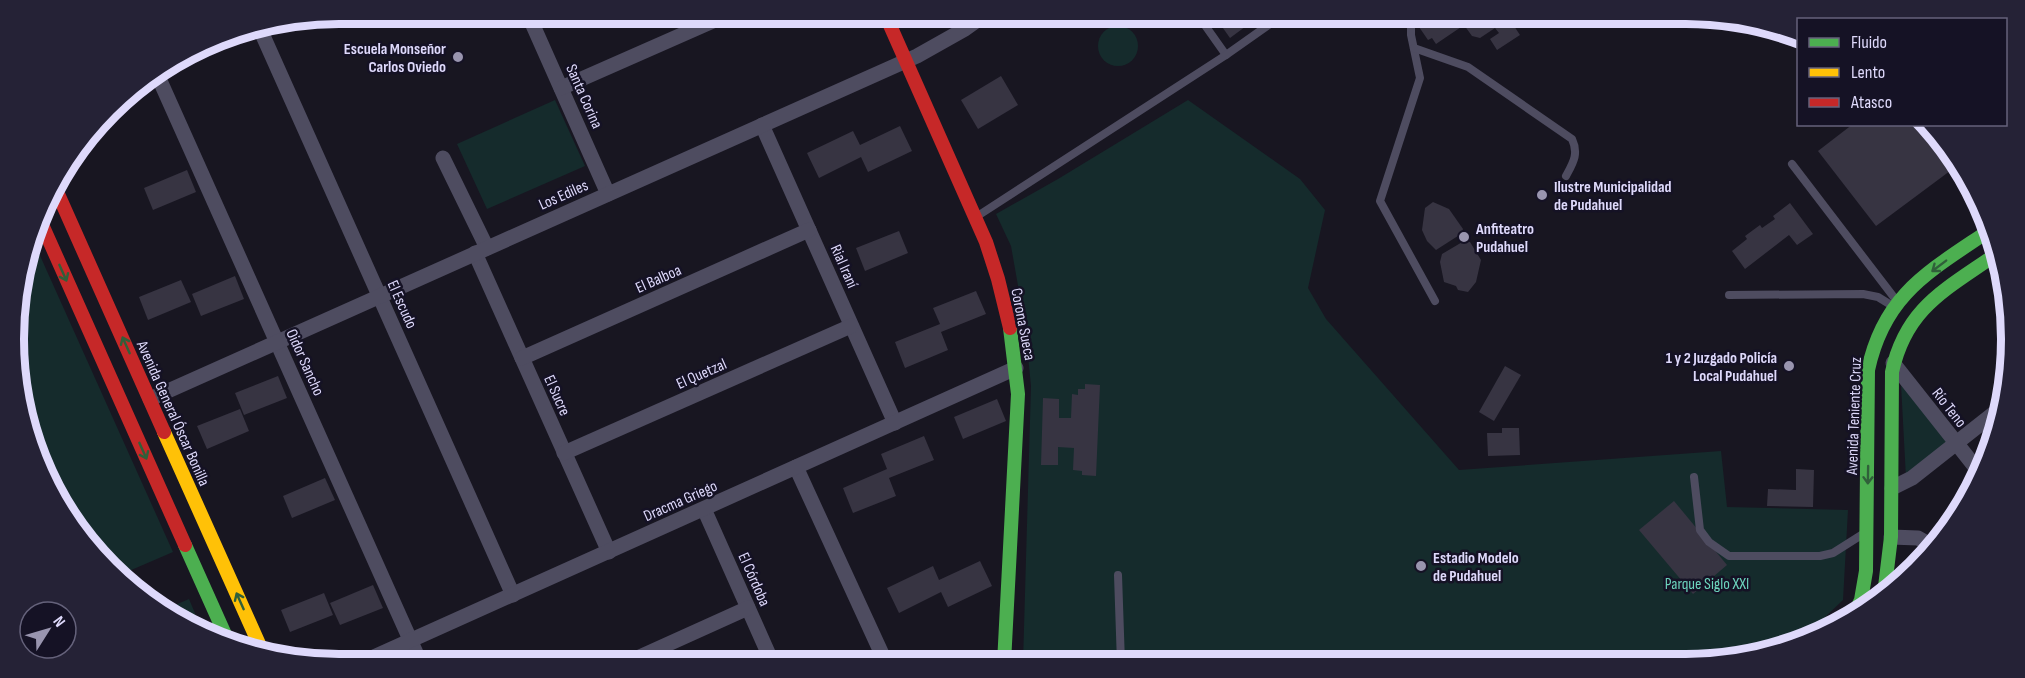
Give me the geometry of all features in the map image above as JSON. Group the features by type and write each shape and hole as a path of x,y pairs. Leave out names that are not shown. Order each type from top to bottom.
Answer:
{"main road":[{"name":"Corona Sueca","path":"889,24 975,218 995,269 1004,297 1014,344 1017,421 1004,654"},
{"name":"Avenida General Óscar Bonilla","path":"59,195 259,643"},
{"path":"44,229 224,632"},
{"name":"Avenida Teniente Cruz","path":"1859,602 1863,588 1867,532 1868,370 1872,348 1879,329 1894,303 1938,266 1983,234"},
{"path":"1885,583 1891,537 1893,363 1901,335 1914,318 1933,300 1990,258"},
{"path":"1868,407 1892,407"}],"street":[{"name":"Santa Corina","path":"532,24 608,194"},
{"path":"561,88 706,24"},
{"name":"Los Ediles","path":"150,399 906,61 972,24"},
{"name":"El Escudo","path":"262,34 513,595"},
{"name":"Oidor Sancho","path":"160,80 416,654"},
{"name":"Rial Iraní","path":"762,125 895,423"},
{"name":"El Sucre","path":"444,158 522,358 609,552"},
{"name":"El Balboa","path":"522,358 809,230"},
{"name":"El Quetzal","path":"564,453 851,326"},
{"name":"Río Teno","path":"1893,363 1974,466"},
{"name":"Dracma Griego","path":"380,654 1016,368"},
{"path":"1892,488 1912,478 1991,415"},
{"path":"796,467 882,654"},
{"name":"El Córdoba","path":"704,509 769,654"},
{"path":"1891,537 1918,538 1926,543"},
{"path":"646,654 748,608"}],"lane":[{"path":"1204,24 1226,55"},
{"path":"975,218 1270,24"},
{"path":"1411,24 1411,35 1420,78 1380,201 1435,301"},
{"path":"1414,48 1468,67 1572,139 1575,146 1575,157 1566,176"},
{"path":"1792,164 1894,303"},
{"path":"1729,295 1863,294 1894,303"},
{"path":"1694,477 1700,530 1709,542 1729,556 1820,556 1833,553 1867,532"},
{"path":"1118,575 1121,654"}],"green space":[{"path":"1118,26 1126,27 1132,32 1137,38 1137,54 1132,60 1126,65 1118,66 1110,65 1104,60 1099,54 1098,46 1099,38 1104,32 1110,27"},
{"path":"555,100 585,166 487,209 457,144"},
{"name":"Parque Siglo XXI","path":"1188,100 1300,179 1325,210 1308,288 1326,319 1459,470 1721,451 1727,507 1848,510 1843,600 1815,626 1807,630 1747,648 1707,653 1023,654 1031,386 1025,325 1011,246 996,214"},
{"path":"37,250 173,552 127,572 89,531 56,478 35,421 25,360 27,298"},
{"path":"1901,384 1950,443 1906,478"},
{"path":"189,599 198,621 181,612 172,606"}],"building":[{"path":"1220,24 1249,24 1230,38"},
{"path":"1417,24 1513,24 1520,35 1497,50 1490,39 1499,33 1495,28 1480,38 1472,36 1464,25 1436,44 1432,38 1428,40"},
{"path":"1001,76 1018,105 978,129 961,100"},
{"path":"900,126 912,151 868,172 861,157 819,178 807,153 853,131 860,145"},
{"path":"1850,126 1918,126 1952,170 1876,226 1818,151"},
{"path":"187,170 196,192 153,210 144,188"},
{"path":"1433,202 1449,209 1463,229 1461,234 1436,250 1427,241 1422,230 1425,208"},
{"path":"1790,203 1813,234 1797,245 1789,235 1745,269 1732,251 1747,239 1745,236 1760,225 1762,228 1775,219 1773,216"},
{"path":"899,231 908,253 865,271 856,248"},
{"path":"1464,241 1470,242 1481,260 1476,282 1468,292 1458,290 1456,286 1444,282 1440,262 1442,254"},
{"path":"235,276 244,299 201,316 192,294"},
{"path":"181,280 191,302 148,320 139,297"},
{"path":"976,291 986,314 941,332 948,350 905,368 895,342 940,324 933,308"},
{"path":"1505,366 1521,375 1494,421 1479,412"},
{"path":"278,376 287,398 244,415 235,393"},
{"path":"1085,384 1100,385 1096,476 1082,475 1082,471 1073,470 1074,448 1058,447 1058,465 1041,465 1043,398 1059,399 1059,418 1071,418 1072,394 1078,395 1078,389 1085,389"},
{"path":"997,399 1006,421 963,439 954,417"},
{"path":"240,409 249,431 207,449 197,426"},
{"path":"1502,428 1519,428 1520,455 1488,456 1487,433 1502,433"},
{"path":"924,436 934,460 889,478 896,496 853,513 843,488 887,469 881,454"},
{"path":"1796,469 1814,470 1813,507 1767,506 1768,489 1796,490"},
{"path":"325,478 335,500 292,518 283,496"},
{"path":"1674,501 1727,565 1693,594 1639,530"},
{"path":"980,561 992,586 948,607 941,592 899,613 887,588 933,566 939,580"},
{"path":"373,585 383,608 340,625 330,603"},
{"path":"324,593 333,615 290,632 281,610"}],"traffic: fast":[{"path":"1860,601 1866,571 1868,370 1875,344 1885,322 1911,288 1928,273 1983,235"},
{"path":"1885,583 1891,537 1892,372 1898,350 1907,332 1930,303 1990,258"},
{"path":"1004,654 1018,394 1010,328"},
{"path":"185,545 224,632"}],"traffic: slow":[{"path":"164,432 259,643"}],"traffic: jam":[{"path":"889,24 986,242 1010,328"},
{"path":"59,195 164,432"},
{"path":"44,229 185,545"}],"place":[{"name":"Escuela Monseñor Carlos Oviedo","path":"458,57"},
{"name":"Ilustre Municipalidad de Pudahuel","path":"1542,195"},
{"name":"Anfiteatro Pudahuel","path":"1464,237"},
{"name":"1 y 2 Juzgado Policía Local Pudahuel","path":"1789,366"},
{"name":"Estadio Modelo de Pudahuel","path":"1421,566"}]}
